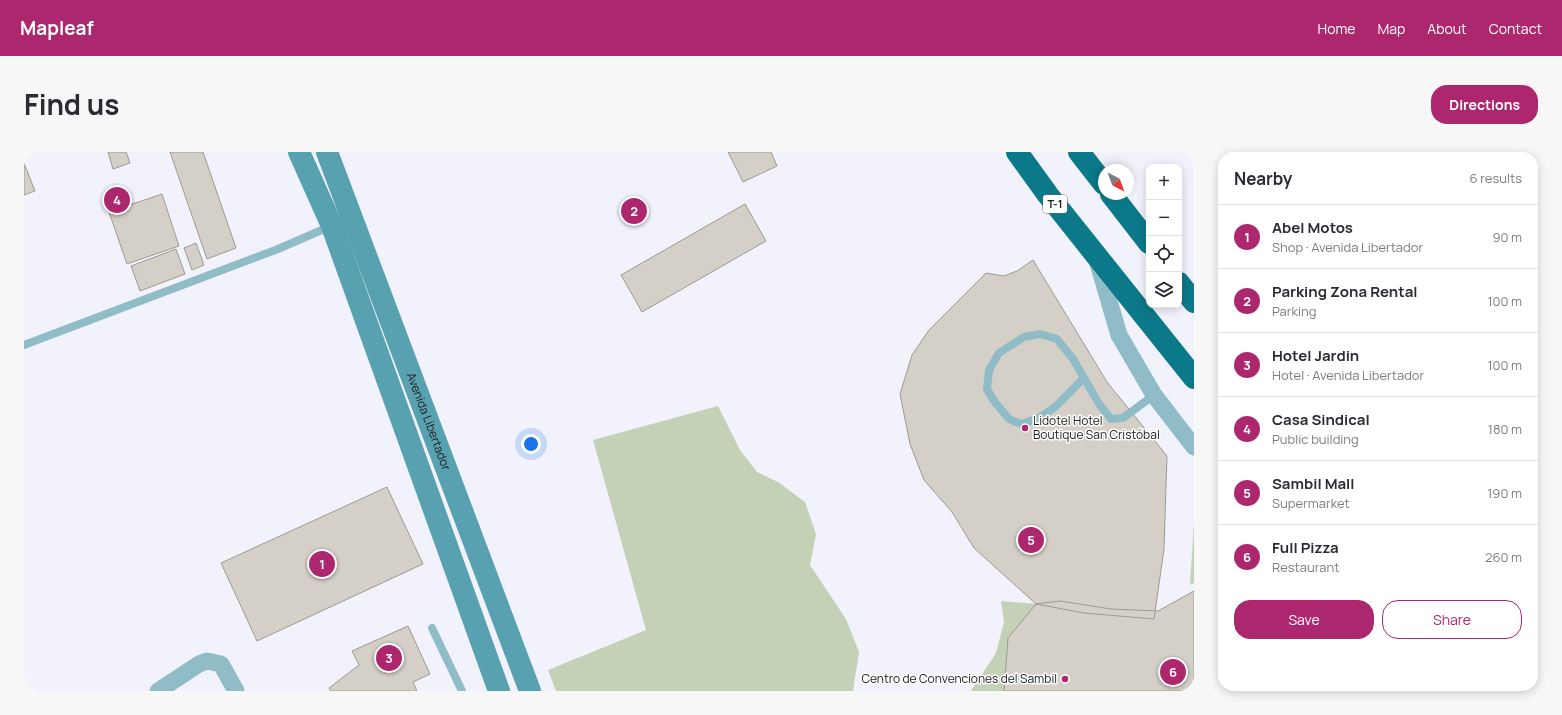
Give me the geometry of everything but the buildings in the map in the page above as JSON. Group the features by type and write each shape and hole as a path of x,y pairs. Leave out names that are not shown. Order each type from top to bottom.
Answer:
{"highway":[{"name":"T-1","path":"1017,152 1048,195 1194,378"},
{"path":"1079,152 1098,176"},
{"path":"1116,200 1146,239"},
{"path":"1182,287 1194,302"}],"main road":[{"name":"Avenida Libertador","path":"299,152 332,226 499,691"},
{"name":"Avenida Libertador","path":"327,152 530,691"}],"street":[{"path":"1095,254 1119,335 1154,395 1194,447"},
{"path":"158,691 199,664 207,661 221,664 236,691"}],"lane":[{"path":"24,345 278,249 332,226"},
{"path":"1084,378 1056,407 1039,418 1021,424 1009,419 994,401 987,389 989,370 999,353 1024,337 1040,334 1057,339 1073,359 1100,404 1111,419 1123,418 1154,395"},
{"path":"432,628 462,691"}],"green space":[{"path":"718,406 740,450 757,472 778,482 805,502 816,534 810,565 846,619 859,652 853,691 556,691 548,670 646,630 593,440"},
{"path":"1194,523 1194,583 1190,585"},
{"path":"1001,601 1036,604 1015,691 971,691 996,653 1004,622"}],"place":[{"name":"Casa Sindical","path":"117,200"},
{"name":"Parking Zona Rental","path":"634,211"},
{"name":"Lidotel Hotel Boutique San Cristóbal","path":"1025,428"},
{"name":"Sambil Mall","path":"1031,540"},
{"name":"Abel Motos","path":"322,564"},
{"name":"Hotel Jardin","path":"389,658"},
{"name":"Full Pizza","path":"1173,672"},
{"name":"Centro de Convenciones del Sambil","path":"1065,679"}]}
